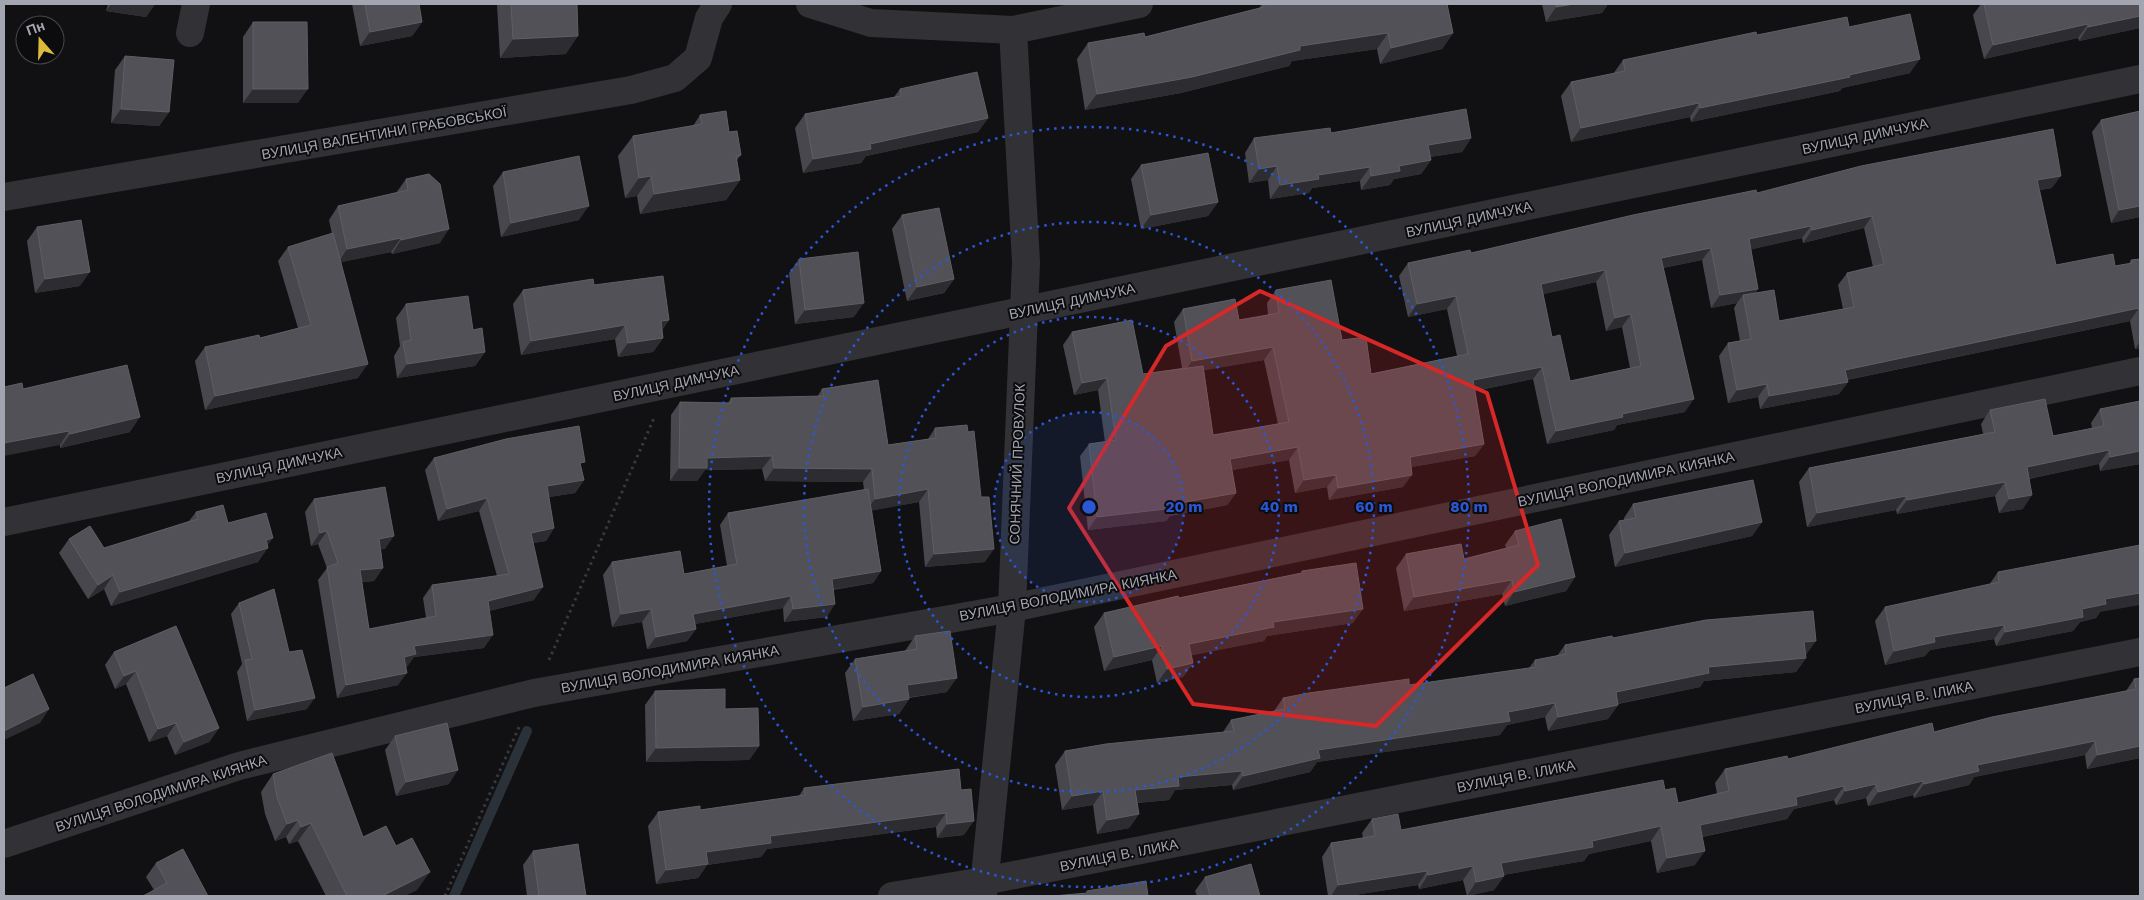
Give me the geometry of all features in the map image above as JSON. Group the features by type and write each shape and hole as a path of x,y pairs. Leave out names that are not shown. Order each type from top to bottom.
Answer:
{"street":[{"path":"190,33 196,4"},
{"name":"ВУЛИЦЯ ВАЛЕНТИНИ ГРАБОВСЬКОЇ","path":"4,197 207,164 640,88 675,78 698,58 709,18 718,4"},
{"path":"810,4 871,23 1012,30 1139,4"},
{"name":"СОНЯЧНИЙ ПРОВУЛОК","path":"984,889 1012,608 1026,262 1012,30"},
{"name":"ВУЛИЦЯ ДИМЧУКА","path":"4,522 2140,79"},
{"name":"ВУЛИЦЯ ВОЛОДИМИРА КИЯНКА","path":"4,844 239,766 534,693 1012,608 2140,371"},
{"name":"ВУЛИЦЯ В. ІЛИКА","path":"892,896 984,889 2140,652"}],"path":[{"path":"445,896 668,385"}],"highlighted area":[{"path":"1260,291 1487,393 1538,565 1376,726 1193,704 1069,508 1166,346"}],"building":[{"path":"365,4 419,4 422,22 370,32"},
{"path":"511,4 577,4 578,36 513,39"},
{"path":"1263,4 1447,4 1453,33 1391,48 1388,33 1300,46 1300,50 1192,77 1097,94 1088,43 1144,33 1145,37 1264,7"},
{"path":"1556,4 1574,4 1556,7"},
{"path":"1984,4 2140,4 2140,16 2088,27 2088,24 1993,45"},
{"path":"1910,14 1920,59 1849,75 1850,77 1700,108 1699,103 1581,128 1571,82 1625,71 1623,60 1756,32 1757,35 1847,17 1849,27"},
{"path":"253,22 307,22 308,89 253,89"},
{"path":"125,56 174,60 169,112 121,109"},
{"path":"977,72 988,118 870,144 871,149 813,159 805,114 901,96 900,89"},
{"path":"1466,109 1471,138 1428,145 1431,160 1399,166 1400,171 1371,176 1370,167 1318,175 1319,179 1280,185 1277,166 1259,169 1254,138 1330,128 1331,133"},
{"path":"726,111 729,132 737,131 741,155 736,156 740,180 654,194 651,176 639,178 633,136 702,124 700,115"},
{"path":"2140,111 2140,206 2119,210 2101,120"},
{"path":"2053,129 2061,176 2037,180 2056,265 2113,254 2115,266 2132,263 2131,260 2140,259 2140,314 2139,308 1845,370 1848,382 1769,396 1767,384 1737,390 1728,343 1751,339 1743,295 1774,290 1779,321 1854,307 1847,273 1884,264 1872,216 1812,230 1811,226 1749,239 1758,289 1720,295 1711,248 1661,258 1694,399 1622,414 1623,417 1556,431 1542,367 1473,380 1484,444 1410,457 1412,475 1338,488 1336,475 1304,480 1298,447 1230,459 1236,493 1174,504 1175,508 1097,517 1089,444 1116,440 1107,378 1082,383 1072,332 1132,320 1143,374 1203,366 1213,435 1289,422 1273,347 1192,361 1183,309 1235,299 1239,320 1279,313 1276,290 1331,280 1342,340 1366,337 1371,374 1468,354 1456,296 1417,304 1408,263 1470,250 1471,253 1633,215 1756,190 1757,193 1861,166","holes":["1605,270 1615,318 1631,314 1641,366 1570,381 1560,335 1552,337 1541,284"]},
{"path":"1208,153 1218,202 1151,215 1141,165"},
{"path":"579,156 589,206 511,223 503,172"},
{"path":"429,174 440,184 449,229 401,240 401,238 347,249 338,206 408,190 406,179"},
{"path":"939,208 954,279 917,287 902,215"},
{"path":"81,220 90,272 45,279 37,227"},
{"path":"333,233 368,364 215,396 205,347 259,335 260,338 311,325 288,247"},
{"path":"858,252 864,303 805,310 799,259"},
{"path":"663,276 669,320 661,321 663,338 628,343 625,325 531,341 523,290 593,279 594,285"},
{"path":"468,296 473,330 482,328 485,352 407,364 403,342 411,340 406,304"},
{"path":"127,365 140,417 70,434 69,431 4,443 4,387 22,383 23,389"},
{"path":"878,380 888,445 936,438 935,428 967,425 968,432 974,431 981,497 989,497 994,549 934,554 928,489 875,499 872,469 774,468 772,456 707,458 707,468 679,468 680,402 731,403 731,398 824,396 822,389"},
{"path":"2045,399 2053,436 2104,426 2100,409 2140,401 2140,451 2110,457 2109,450 2027,467 2032,495 2009,499 2005,482 1907,500 1906,496 1817,513 1809,468 1995,432 1990,410"},
{"path":"579,426 585,462 580,463 584,480 547,486 554,528 531,533 543,587 488,601 493,635 414,646 416,654 404,657 407,673 346,685 327,567 338,563 327,531 320,533 314,499 385,487 394,536 379,539 383,568 360,570 369,629 436,616 432,585 509,574 487,498 447,509 434,458 506,439"},
{"path":"1753,480 1762,522 1625,553 1619,521 1636,518 1633,504"},
{"path":"868,489 881,571 832,579 835,604 793,609 791,596 693,614 696,629 656,637 651,609 621,614 612,562 680,551 684,574 737,564 728,513"},
{"path":"223,505 228,523 266,513 273,538 266,540 268,548 120,592 113,575 98,585 69,539 90,526 104,548 198,519 196,512"},
{"path":"1561,519 1575,577 1514,592 1512,580 1414,597 1406,554 1461,544 1464,559 1519,545 1515,531"},
{"path":"2140,545 2140,593 2105,599 2106,604 2082,609 2083,617 2005,632 2004,625 1934,637 1935,642 1894,651 1885,607 1999,582 1998,572"},
{"path":"1356,563 1363,609 1273,622 1274,627 1189,644 1193,663 1167,669 1162,646 1114,657 1104,613 1178,596 1179,598 1302,573 1302,571"},
{"path":"274,589 289,652 302,650 315,698 255,710 245,660 252,659 239,603"},
{"path":"1813,611 1816,641 1804,642 1806,658 1708,667 1709,673 1616,692 1618,705 1558,717 1555,703 1508,712 1510,721 1318,750 1320,758 1243,776 1242,771 1178,777 1179,786 1135,790 1139,814 1107,820 1103,791 1072,796 1065,751 1106,744 1234,731 1231,720 1285,709 1283,698 1409,679 1409,685 1536,667 1535,660 1566,654 1565,645 1612,636 1613,638 1706,620"},
{"path":"176,626 219,728 184,742 176,723 158,729 136,671 124,676 114,652"},
{"path":"950,631 957,678 907,685 909,699 863,707 855,659 917,649 915,636"},
{"path":"33,674 49,709 4,731 4,688"},
{"path":"2140,678 2140,746 2097,755 2095,741 1977,765 1979,771 1924,784 1923,781 1878,792 1876,784 1845,791 1844,786 1796,797 1797,805 1700,825 1705,851 1667,858 1661,826 1592,841 1593,847 1501,863 1504,876 1476,882 1473,866 1428,875 1427,871 1338,885 1331,843 1375,836 1372,819 1398,814 1401,830 1663,780 1665,790 1675,788 1678,803 1729,791 1725,769 1787,756 1788,759 1932,723 1934,732 1992,717 2136,689 2134,679"},
{"path":"725,689 725,709 758,708 759,746 656,748 655,691"},
{"path":"447,723 458,770 406,782 395,736"},
{"path":"332,753 363,837 386,826 396,846 412,838 430,872 382,896 347,896 311,823 301,827 298,820 287,824 277,797 273,774"},
{"path":"959,769 961,790 971,789 974,821 947,824 946,813 770,836 771,843 706,852 708,864 666,870 658,812 700,806 700,810 805,795 804,788"},
{"path":"578,844 586,896 539,896 533,851"},
{"path":"183,849 208,896 143,896 167,883 156,863"},
{"path":"1251,864 1260,896 1210,896 1205,877"},
{"path":"1146,881 1148,896 1053,896 1087,893 1087,891"}],"waterway":[{"path":"454,896 527,731"}]}
